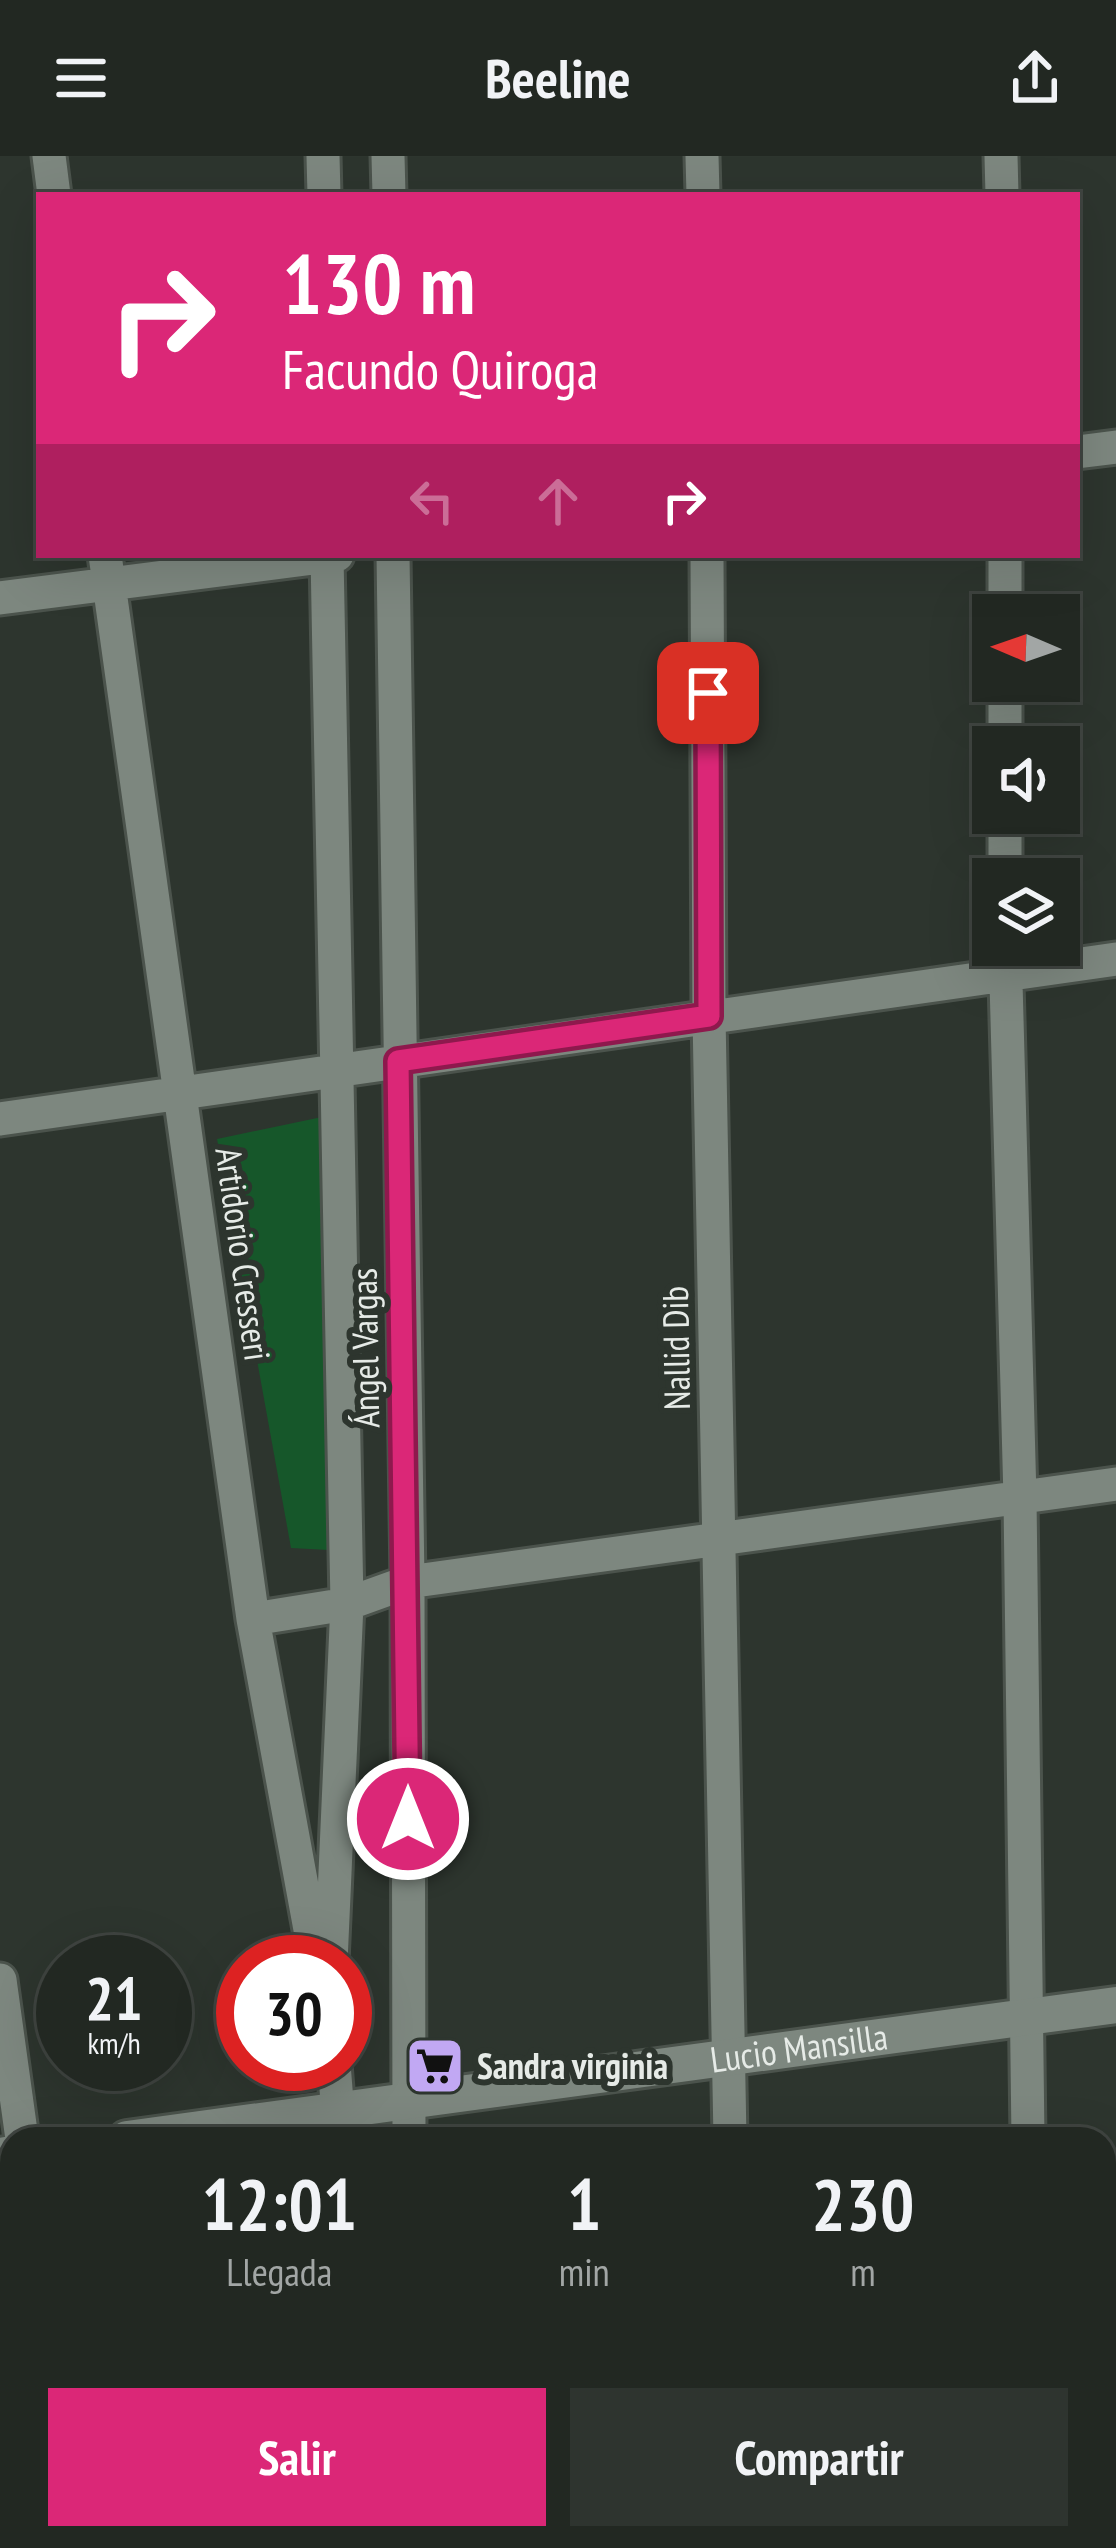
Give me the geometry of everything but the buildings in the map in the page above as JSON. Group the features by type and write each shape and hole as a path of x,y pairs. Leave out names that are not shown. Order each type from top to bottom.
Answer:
{"street":[{"path":"49,156 54,192"},
{"path":"323,156 324,192"},
{"path":"388,156 388,192"},
{"path":"702,156 703,192"},
{"path":"1001,156 1002,192"},
{"path":"1080,452 1116,447"},
{"path":"0,598 107,568 276,558"},
{"name":"Ángel Vargas","path":"327,558 347,1604 332,1935"},
{"name":"Ángel Vargas","path":"393,558 408,1582 409,2121"},
{"name":"Nallid Dib","path":"707,558 709,1016 730,2127"},
{"path":"1005,558 1005,594"},
{"name":"Artidorio Cresseri","path":"107,568 253,1619 311,1935"},
{"path":"1080,959 1116,959"},
{"path":"0,1120 709,1016 973,966"},
{"path":"1005,966 1020,1498 1028,2127"},
{"path":"253,1619 347,1604 408,1582 1116,1484"},
{"path":"0,1980 20,2127"},
{"name":"Lucio Mansilla","path":"310,2127 409,2121 730,2059 1116,2005"},
{"path":"337,2091 340,2125"}],"green space":[{"path":"322,1117 329,1550 291,1548 217,1139"}],"place":[{"name":"Sandra virginia","path":"435,2066"}],"route":[{"path":"408,1819 398,1061 709,1016 708,693"}]}
